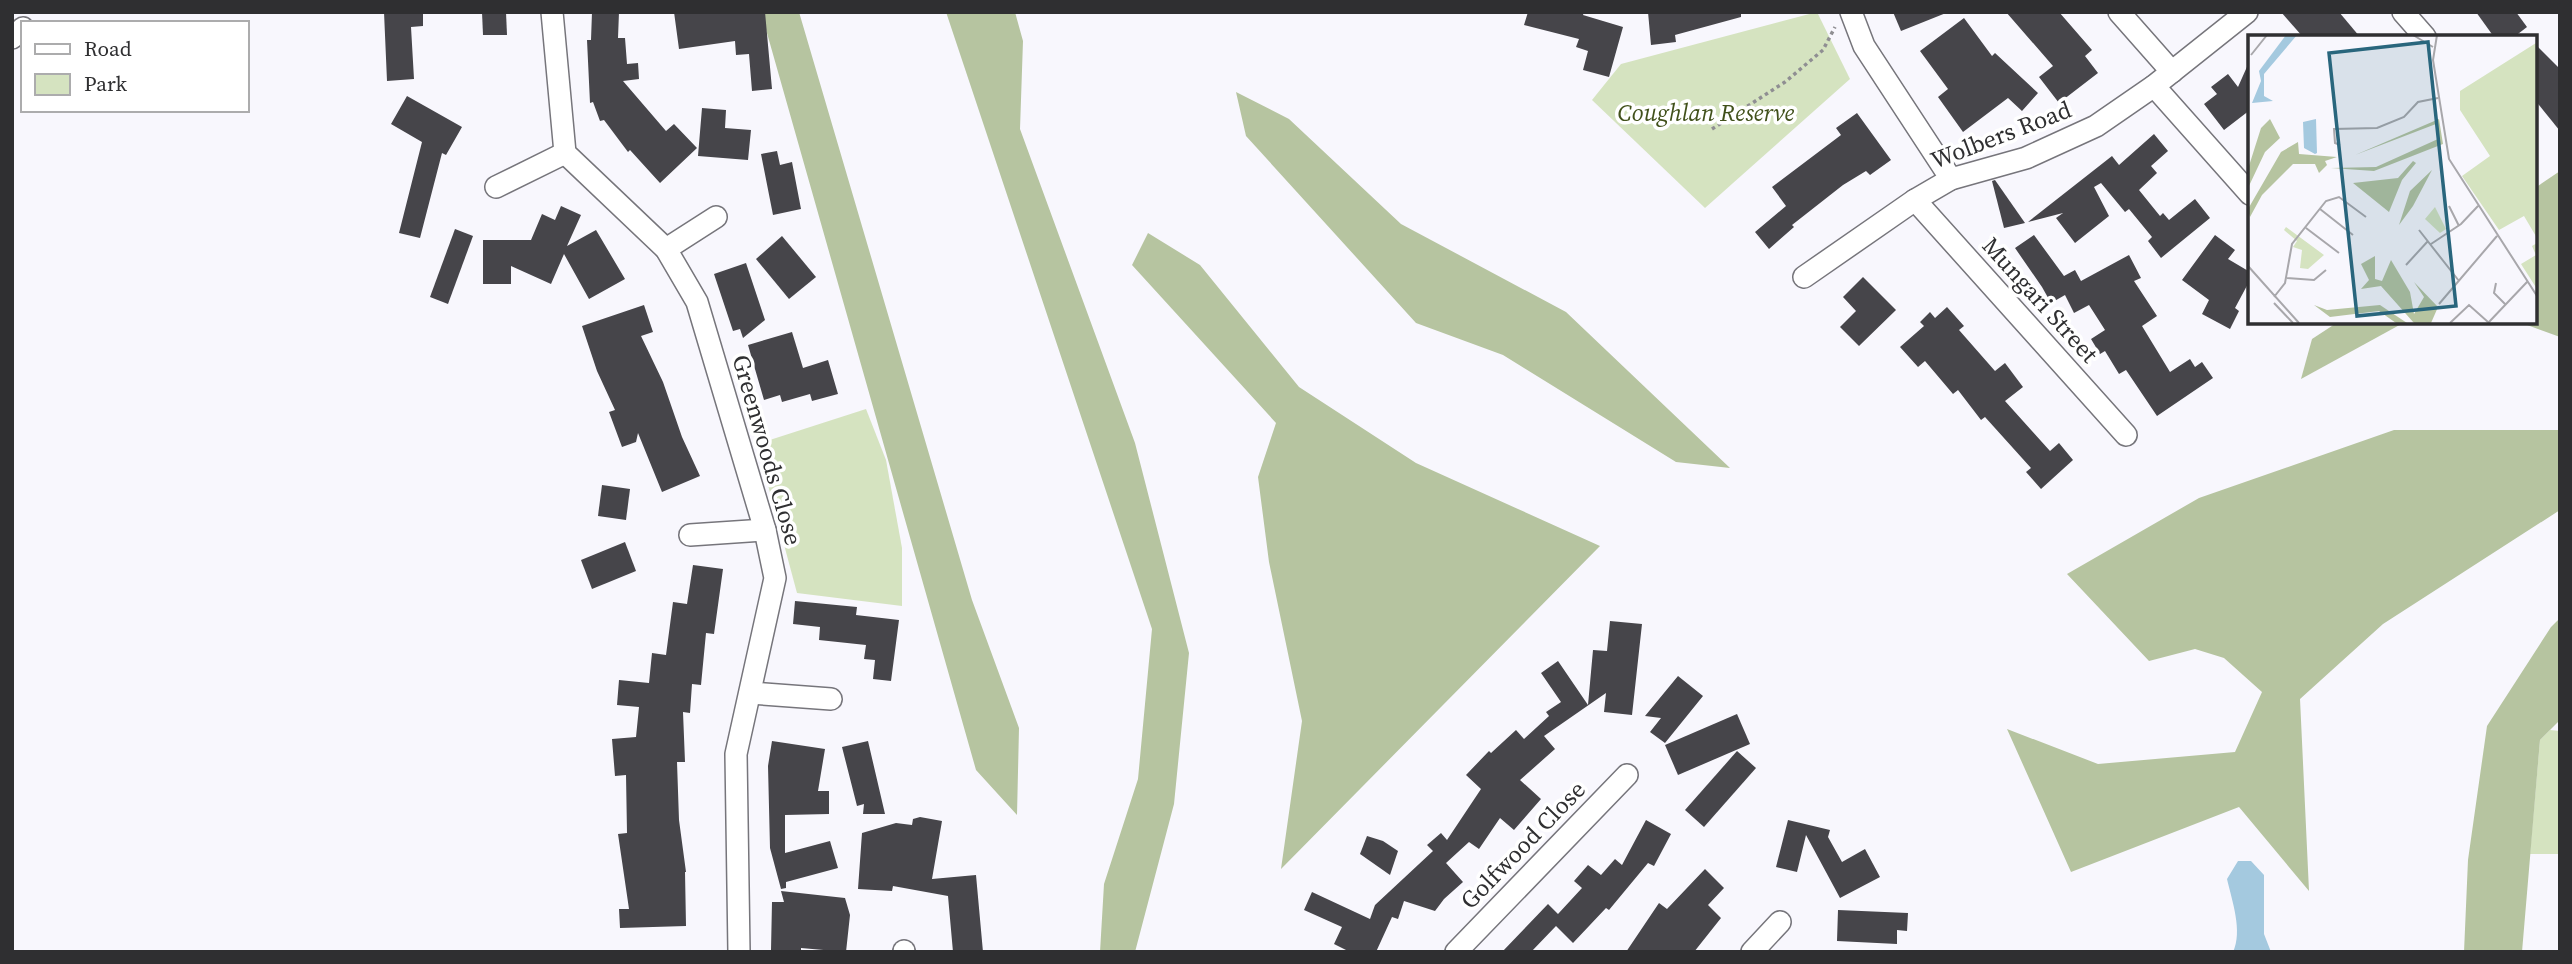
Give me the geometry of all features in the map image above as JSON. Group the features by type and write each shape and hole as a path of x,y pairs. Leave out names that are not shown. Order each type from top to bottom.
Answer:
{"street":[{"path":"496,187 565,153 552,12"},
{"path":"2119,12 2172,72"},
{"name":"Wolbers Road","path":"1804,276 1951,179 2026,158 2096,126 2154,86 2247,12"},
{"path":"2403,12 2423,35"},
{"path":"1844,17 1951,179"},
{"path":"2154,86 2248,192"},
{"name":"Greenwoods Close","path":"565,153 666,249 696,302 765,530 775,578 736,754 739,952"},
{"name":"Mungari Street","path":"1915,201 2126,435"},
{"path":"666,249 716,217"},
{"path":"690,535 765,530"},
{"path":"750,693 831,699"},
{"name":"Golfwood Close","path":"1457,952 1627,775"},
{"path":"1752,952 1780,922"}],"path":[{"path":"1712,129 1785,82 1823,50 1844,17"}],"green space":[{"path":"761,12 799,12 972,600 1019,728 1017,815 976,770"},
{"path":"946,12 1015,12 1023,41 1020,129 1135,443 1189,653 1174,804 1135,952 1100,952 1104,884 1138,779 1152,629"},
{"name":"Coughlan Reserve","path":"1817,12 1850,79 1705,208 1592,100 1621,64"},
{"path":"1236,92 1289,119 1401,224 1566,312 1730,468 1676,462 1503,355 1416,323 1246,136"},
{"path":"2560,171 2560,337 2524,324 2537,324 2537,187"},
{"path":"1148,233 1200,265 1299,387 1416,463 1600,546 1281,869 1302,721 1269,562 1258,477 1276,423 1132,265"},
{"path":"2335,324 2401,324 2301,379 2312,339"},
{"path":"866,409 886,460 902,548 902,606 797,593 757,444"},
{"path":"2394,430 2560,430 2560,510 2383,624 2300,699 2309,891 2239,807 2071,872 2007,729 2098,764 2235,752 2262,692 2224,658 2195,649 2149,661 2067,574 2199,498"},
{"path":"2560,618 2560,720 2540,740 2522,952 2464,952 2468,860 2487,726 2551,627"},
{"path":"2550,730 2560,731 2560,854 2530,854 2540,740"}],"water":[{"path":"2238,861 2251,861 2264,875 2264,934 2271,952 2233,952 2237,925 2227,879"}],"building":[{"path":"384,12 423,12 423,26 411,27 414,79 387,81"},
{"path":"482,12 506,12 507,35 483,35"},
{"path":"592,12 619,12 618,38 625,38 627,64 638,63 639,79 623,81 666,131 674,124 697,148 660,183 630,150 628,152 604,120 600,121 593,102 590,103 587,40 591,40"},
{"path":"674,12 765,12 772,89 752,91 749,54 736,55 735,41 679,49"},
{"path":"1528,12 1584,12 1583,15 1623,27 1609,77 1583,70 1588,51 1576,47 1579,39 1524,25"},
{"path":"1648,12 1741,12 1741,17 1675,35 1676,42 1651,45"},
{"path":"1893,12 1946,12 1946,13 1901,31"},
{"path":"2006,12 2059,12 2092,50 2085,56 2098,73 2059,103 2039,77 2053,66"},
{"path":"2281,12 2339,12 2358,35 2301,35"},
{"path":"2476,12 2516,12 2527,27 2517,35 2493,35"},
{"path":"1964,18 1992,56 1995,53 2038,93 2022,111 2008,98 1963,132 1938,97 1948,89 1920,51"},
{"path":"2537,46 2560,69 2560,131 2537,102"},
{"path":"2248,64 2248,112 2224,130 2204,104 2217,94 2211,87 2228,74 2238,87"},
{"path":"407,96 462,127 446,155 442,153 420,238 399,233 422,142 391,124"},
{"path":"702,108 726,110 725,128 751,130 748,160 698,156"},
{"path":"1857,113 1891,160 1870,175 1866,171 1843,185 1792,225 1794,227 1769,249 1755,232 1786,206 1772,187 1841,135 1836,128"},
{"path":"2154,134 2168,151 2151,166 2157,173 2139,190 2160,216 2163,213 2169,220 2195,199 2210,218 2161,258 2148,241 2152,237 2129,209 2125,212 2101,183 2094,187 2109,216 2075,243 2056,218 2063,213 2028,222 2112,156 2119,165"},
{"path":"777,151 780,165 792,162 801,209 773,215 761,154"},
{"path":"1995,180 2025,223 2004,228 1992,181"},
{"path":"561,206 581,215 567,246 596,230 625,279 589,299 564,254 551,284 511,266 511,284 483,284 483,240 531,240 542,214 555,220"},
{"path":"455,229 473,236 448,304 430,297"},
{"path":"2034,235 2064,276 2075,270 2081,281 2129,255 2141,278 2134,281 2157,316 2142,326 2170,372 2190,359 2195,367 2202,362 2213,378 2157,416 2126,370 2119,374 2105,351 2100,354 2091,339 2105,330 2089,305 2074,313 2065,295 2051,303 2015,248"},
{"path":"2215,235 2235,250 2228,259 2248,271 2248,284 2235,308 2239,311 2230,329 2202,314 2209,300 2182,280"},
{"path":"782,236 816,277 789,299 756,259"},
{"path":"746,263 765,320 743,338 740,329 733,331 714,274"},
{"path":"1863,277 1896,310 1859,346 1840,327 1856,311 1843,297"},
{"path":"644,305 653,332 641,336 663,382 682,437 700,476 662,492 638,433 636,442 622,447 609,412 615,410 597,371 582,326"},
{"path":"1947,307 1964,326 1959,330 1995,371 2005,363 2023,387 2005,401 2050,451 2059,443 2073,460 2041,489 2026,472 2031,468 1985,417 1981,420 1958,390 1953,394 1925,361 1918,367 1900,347 1924,326 1920,322 1930,312 1935,318"},
{"path":"792,332 803,368 828,360 838,394 812,401 810,394 782,402 780,395 764,400 748,345"},
{"path":"602,485 630,489 626,520 598,516"},
{"path":"625,542 636,571 592,589 581,560"},
{"path":"693,565 723,569 714,634 706,633 701,685 692,684 690,713 683,712 685,762 677,762 679,820 686,872 686,926 620,928 619,909 629,909 618,834 627,833 626,775 615,776 612,739 636,737 639,707 617,705 619,680 649,683 652,653 666,655 673,602 687,604"},
{"path":"795,601 857,607 856,615 899,620 891,681 873,679 875,660 864,659 866,645 819,640 820,627 793,624"},
{"path":"1610,621 1642,624 1632,715 1604,712 1606,693 1544,736 1555,749 1520,780 1541,799 1514,830 1500,818 1479,849 1469,842 1446,863 1463,882 1435,911 1404,901 1398,919 1392,917 1376,952 1350,952 1334,944 1342,927 1304,910 1312,892 1370,919 1375,905 1433,851 1427,845 1441,833 1447,840 1481,789 1466,775 1489,751 1491,753 1516,730 1524,739 1549,716 1546,712 1561,702 1541,673 1558,661 1588,705 1593,650 1607,651"},
{"path":"1678,676 1703,696 1665,743 1650,732 1661,718 1645,716"},
{"path":"1737,714 1750,744 1678,775 1665,745"},
{"path":"772,741 825,749 818,791 829,791 829,814 785,815 785,853 830,841 838,868 786,882 786,888 781,889 770,848 768,766"},
{"path":"868,741 885,814 863,814 864,804 857,806 842,747"},
{"path":"1737,751 1756,768 1704,827 1685,810"},
{"path":"920,817 942,821 932,879 976,875 983,952 953,952 948,896 893,886 892,891 858,889 862,833 896,823 912,825 913,819"},
{"path":"1646,820 1671,834 1654,866 1648,863 1609,910 1606,908 1573,943 1556,926 1531,952 1502,952 1548,904 1558,914 1582,888 1574,881 1588,865 1601,875 1615,859 1622,865"},
{"path":"1788,820 1830,830 1828,837 1842,862 1865,849 1880,877 1840,898 1806,835 1797,872 1776,867"},
{"path":"1367,836 1383,841 1398,851 1390,875 1360,854"},
{"path":"1705,869 1724,888 1708,905 1721,918 1694,952 1626,952 1659,903 1667,909"},
{"path":"781,891 845,898 850,915 846,952 801,948 801,951 771,950 772,902 784,902"},
{"path":"1838,910 1908,913 1907,931 1897,930 1897,944 1837,941"}]}
